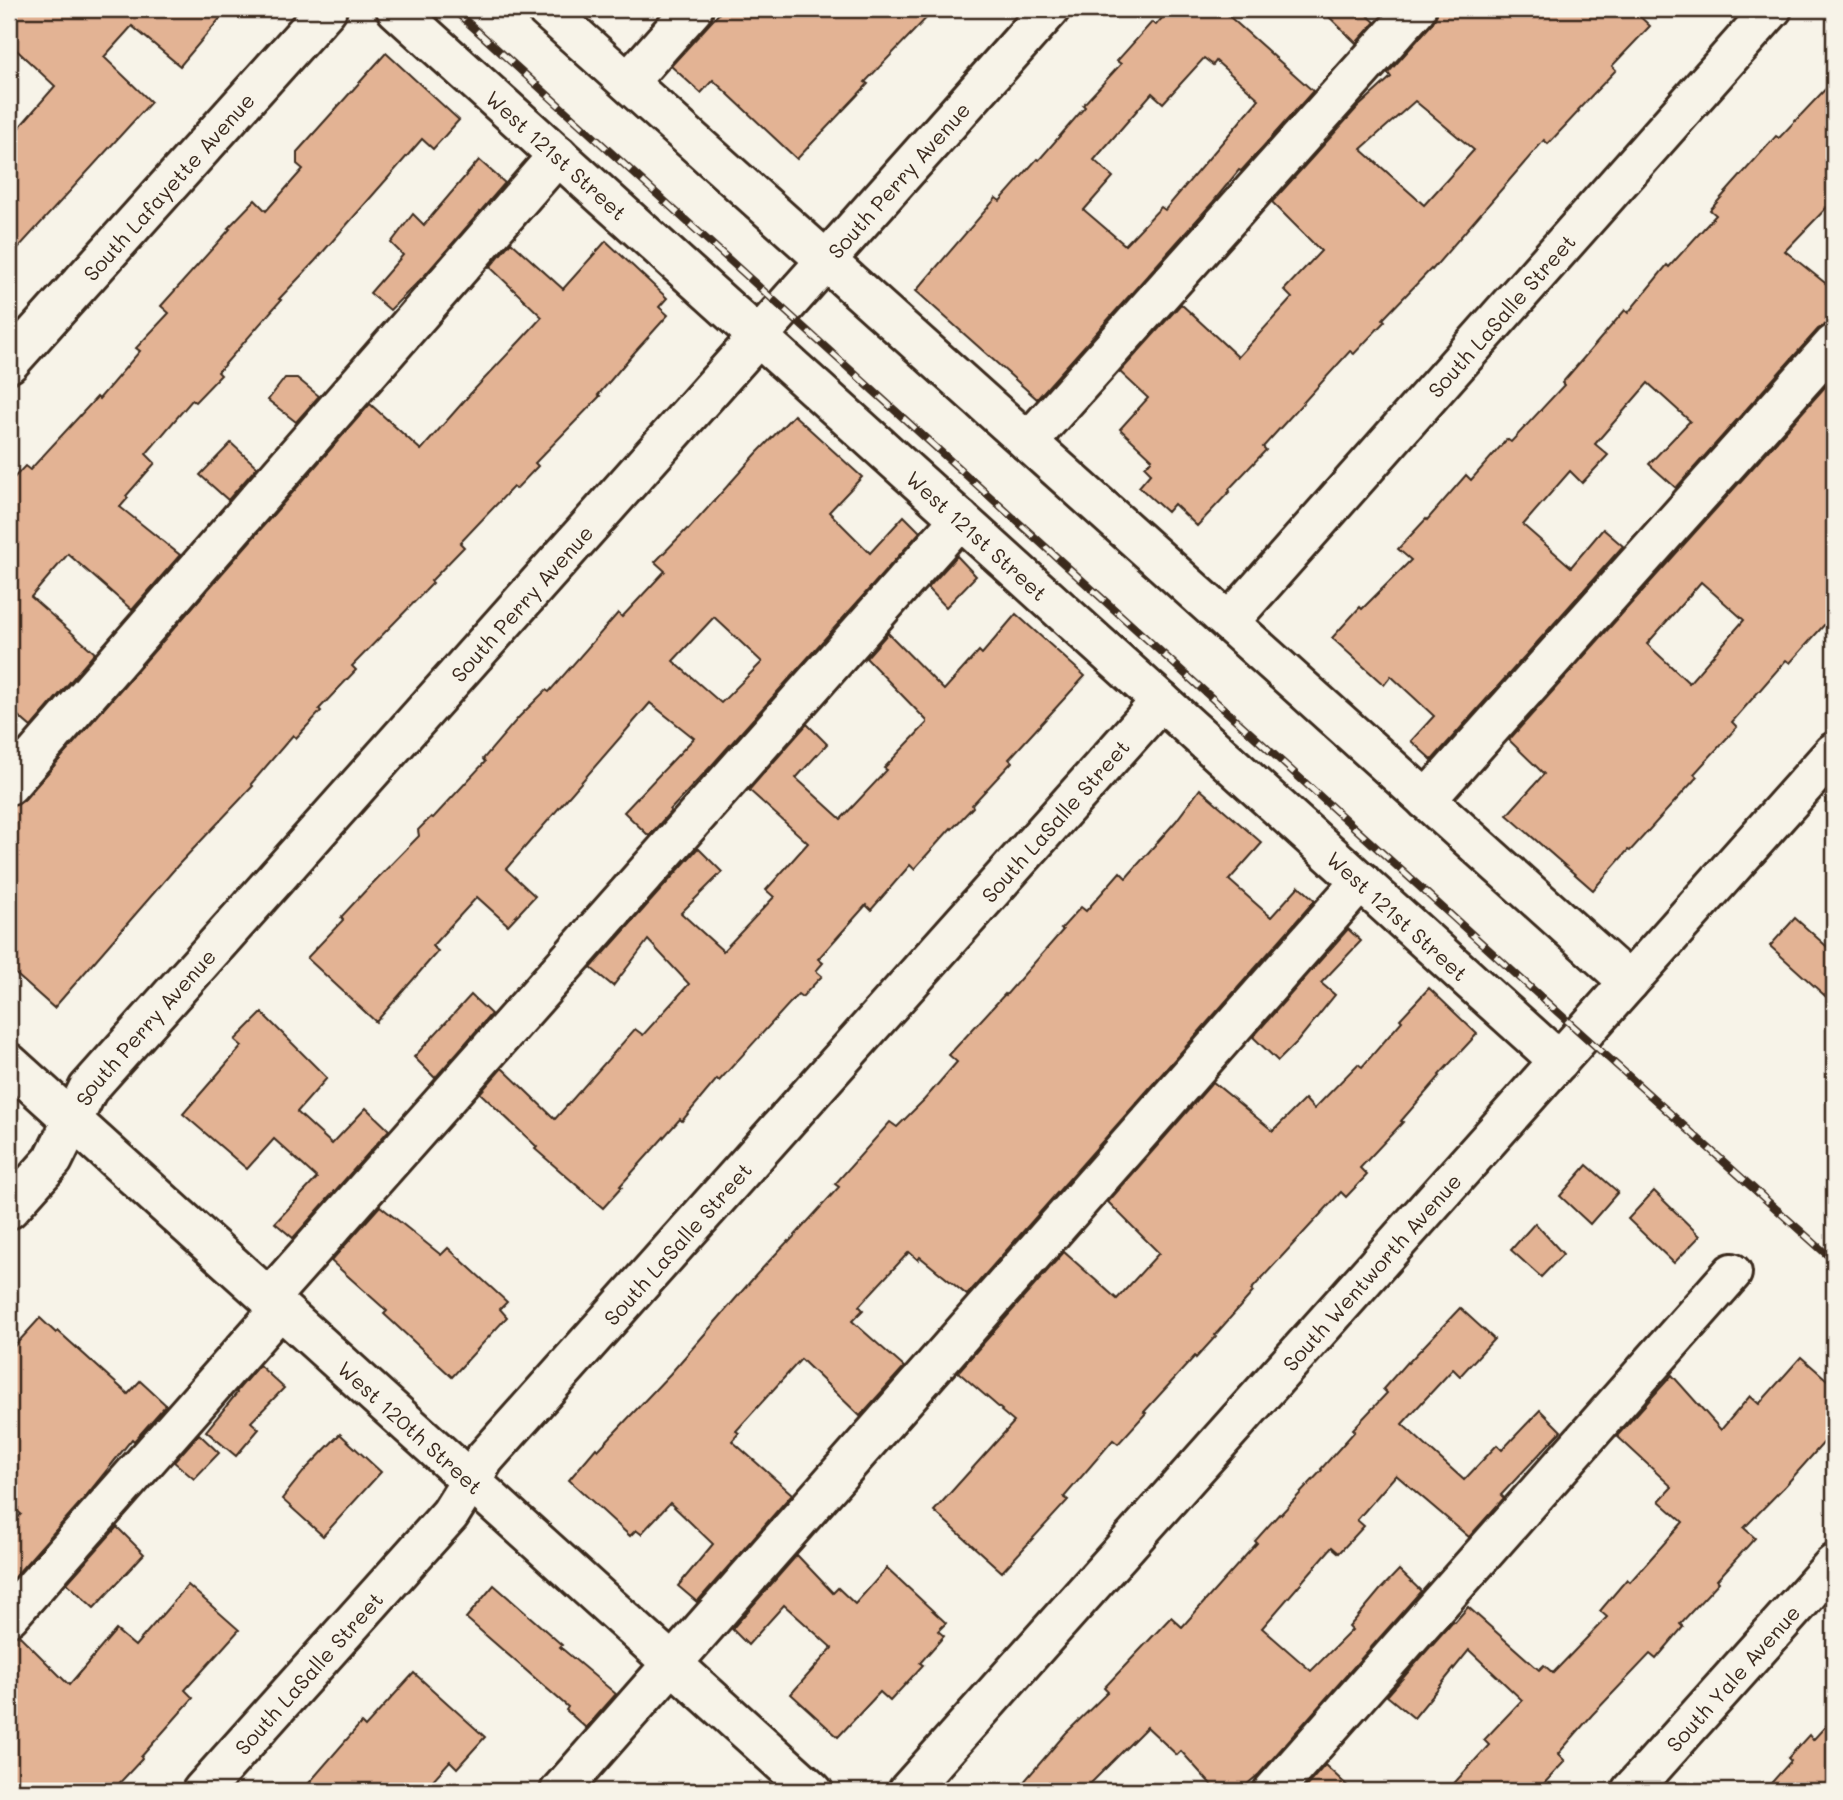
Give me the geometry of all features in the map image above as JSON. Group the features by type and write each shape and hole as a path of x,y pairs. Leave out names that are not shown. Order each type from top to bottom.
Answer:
{"street":[{"name":"South Lafayette Avenue","path":"9,363 327,9"},
{"name":"West 121st Street","path":"396,9 1559,1061"},
{"path":"546,9 1629,982"},
{"path":"628,82 693,9"},
{"name":"South Perry Avenue","path":"9,1209 53,1160 88,1089 96,1079 1050,9"},
{"path":"1028,442 1416,9"},
{"name":"South LaSalle Street","path":"1228,622 1772,9"},
{"path":"9,785 558,155"},
{"path":"1426,800 1834,344"},
{"path":"9,1616 275,1303 960,519"},
{"name":"South LaSalle Street","path":"202,1791 443,1522 491,1451 1161,701"},
{"name":"South Wentworth Avenue","path":"908,1791 1834,752"},
{"path":"560,1791 1361,881"},
{"name":"West 120th Street","path":"9,1063 813,1791"},
{"path":"1273,1791 1732,1273"},
{"name":"South Yale Avenue","path":"1631,1791 1834,1564"}],"building":[{"path":"9,9 228,9 180,66 132,26 104,57 151,102 9,258 9,139 55,86 9,43"},
{"path":"723,9 935,9 797,159 713,80 701,93 671,66"},
{"path":"1170,9 1221,9 1313,91 1241,171 1239,170 1037,399 916,291 996,198 1000,201 1037,159 1039,160 1085,107 1083,105 1121,64 1117,61 1152,22 1156,25","holes":["1204,58 1213,65 1216,61 1259,99 1165,210 1161,207 1125,245 1084,210 1113,177 1094,160 1152,93 1163,103"]},
{"path":"1321,9 1360,9 1375,22 1356,43"},
{"path":"1437,9 1632,9 1650,26 1612,66 1616,70 1579,111 1548,144 1544,140 1432,270 1383,319 1385,321 1354,354 1350,351 1263,447 1266,450 1197,526 1174,504 1167,512 1139,487 1151,473 1145,467 1152,459 1120,429 1148,398 1120,372 1181,304 1238,357 1292,298 1284,290 1321,251 1272,202 1357,108 1391,77 1388,73 1432,24","holes":["1415,101 1474,150 1424,205 1361,149"]},
{"path":"386,53 459,120 433,149 422,139 279,299 281,300 218,372 221,375 195,402 192,400 146,454 155,463 126,496 128,498 120,507 180,555 132,610 68,554 31,597 95,653 31,727 9,708 9,483 25,466 30,470 97,397 99,399 140,351 136,348 169,313 161,306 230,229 228,228 255,200 266,211 303,169 297,164 297,152"},
{"path":"1834,80 1834,200 1785,251 1834,290 1834,323 1818,329 1676,488 1649,464 1690,421 1648,383 1595,444 1608,455 1582,483 1570,471 1523,525 1571,567 1603,529 1623,546 1432,760 1411,741 1434,716 1391,676 1384,685 1332,638 1360,607 1362,609 1411,560 1398,549 1466,475 1471,480 1507,439 1511,442 1564,385 1562,383 1625,310 1628,313 1667,265 1669,267 1716,215 1710,210 1776,136 1779,138"},
{"path":"479,160 505,183 425,275 390,310 370,293 403,255 391,243 413,214 424,225"},
{"path":"606,241 667,298 659,307 668,315 598,395 600,396 535,463 538,466 516,489 513,487 460,543 464,547 431,581 433,583 352,666 356,670 319,709 321,711 296,738 293,735 251,784 253,786 179,864 54,1008 9,968 9,806 17,805 25,799 370,404 421,450 542,317 490,267 511,242 563,289"},
{"path":"1834,377 1834,614 1790,663 1786,660 1732,722 1737,727 1694,774 1697,777 1593,890 1507,815 1544,774 1509,740","holes":["1701,582 1744,620 1689,683 1647,644"]},
{"path":"285,378 297,378 319,396 296,422 268,400"},
{"path":"794,415 862,477 829,512 870,553 904,516 920,532 649,836 624,812 694,738 650,703 506,869 535,896 508,925 477,897 432,946 438,951 376,1022 307,958 343,920 341,917 419,836 418,830 433,818 485,762 483,759 519,717 546,690 549,692 618,613 622,617 665,571 655,562 688,530","holes":["714,617 762,662 721,703 673,661"]},
{"path":"231,443 257,467 228,500 200,475"},
{"path":"957,556 976,576 946,607 928,588"},
{"path":"1016,614 1085,676 1009,759 1012,762 973,807 914,869 910,865 871,910 866,905 818,959 823,963 816,971 822,976 802,997 798,994 719,1081 717,1079 603,1208 535,1149 537,1147 480,1093 502,1068 555,1119 635,1029 643,1035 689,984 648,940 613,986 591,968 698,848 722,872 681,913 723,951 774,897 766,890 808,843 749,790 807,724 827,744 796,778 841,819 887,770 884,768 927,723 866,658 888,633 944,690 979,651 982,654"},
{"path":"1200,789 1262,843 1229,880 1271,917 1299,886 1315,900 967,1295 920,1257 918,1260 909,1252 859,1306 863,1310 852,1321 904,1367 860,1416 801,1359 736,1431 739,1433 732,1441 792,1494 697,1602 678,1586 713,1544 670,1503 641,1534 636,1530 630,1536 569,1480 596,1448 598,1450 670,1374 757,1274 839,1187 835,1184 890,1122 897,1127 924,1100 957,1062 949,1055 1006,995 1081,907 1086,911 1120,872 1126,878"},
{"path":"1795,918 1834,953 1834,1004 1770,946"},
{"path":"1348,929 1361,941 1321,983 1335,995 1278,1061 1253,1037"},
{"path":"1429,988 1477,1034 1439,1075 1401,1121 1403,1122 1360,1168 1367,1175 1346,1197 1341,1192 1251,1290 1253,1292 1216,1336 1144,1412 1146,1413 1118,1444 1113,1440 1064,1497 1068,1500 1002,1572 934,1511 1014,1422 958,1372 1064,1252 1117,1299 1159,1253 1108,1202 1213,1082 1273,1131 1305,1099 1314,1109 1358,1064 1362,1067"},
{"path":"471,995 491,1014 435,1078 414,1057"},
{"path":"262,1013 327,1078 297,1112 332,1144 366,1108 389,1130 293,1238 275,1223 317,1178 274,1139 247,1169 183,1114 242,1046 235,1040"},
{"path":"1587,1165 1618,1192 1590,1224 1560,1196"},
{"path":"1654,1191 1700,1236 1674,1263 1628,1219"},
{"path":"380,1206 441,1255 448,1248 507,1302 500,1309 507,1317 452,1377 384,1314 387,1311 331,1261"},
{"path":"1535,1223 1563,1254 1541,1277 1511,1250"},
{"path":"1460,1308 1494,1339 1460,1376 1453,1369 1402,1424 1464,1480 1497,1445 1502,1450 1540,1410 1561,1431 1501,1495 1504,1498 1469,1537 1396,1475 1357,1520 1364,1526 1339,1553 1332,1547 1262,1628 1311,1671 1352,1630 1349,1627 1399,1570 1421,1591 1259,1774 1239,1791 1217,1791 1181,1751 1177,1755 1147,1727 1083,1791 1016,1791 1066,1733 1108,1692 1104,1688 1171,1617 1182,1627 1257,1543 1255,1541 1355,1431 1353,1429 1387,1393 1383,1389"},
{"path":"40,1318 128,1394 140,1381 166,1405 134,1441 132,1439 9,1583 9,1528 21,1514 9,1504 9,1352"},
{"path":"1801,1357 1834,1386 1834,1431 1744,1528 1755,1538 1680,1624 1683,1627 1656,1659 1650,1654 1592,1715 1558,1754 1565,1761 1537,1791 1447,1791 1489,1745 1484,1740 1522,1700 1469,1650 1414,1718 1387,1696 1468,1607 1539,1670 1544,1665 1553,1673 1607,1617 1600,1611 1627,1579 1630,1582 1683,1522 1659,1501 1672,1487 1617,1436 1672,1375 1721,1430 1750,1396 1759,1404"},
{"path":"259,1365 284,1388 251,1422 259,1429 236,1456 206,1431"},
{"path":"199,1434 219,1453 194,1479 174,1462"},
{"path":"340,1434 381,1472 323,1536 282,1499 305,1470"},
{"path":"117,1527 144,1554 94,1608 67,1583"},
{"path":"797,1555 833,1593 838,1588 855,1604 887,1568 946,1623 938,1631 944,1636 920,1663 923,1665 890,1701 880,1692 838,1737 791,1694 832,1648 784,1605 748,1645 732,1629"},
{"path":"188,1585 239,1630 185,1690 193,1698 142,1759 112,1791 9,1791 9,1637 19,1635 69,1685 116,1630 135,1646"},
{"path":"494,1585 562,1645 560,1647 616,1694 586,1728 566,1710 568,1707 466,1618"},
{"path":"414,1673 485,1737 457,1768 450,1761 423,1791 302,1791 361,1723 365,1727"},
{"path":"1834,1717 1834,1791 1764,1791 1791,1761 1788,1758 1809,1735 1813,1740"},
{"path":"1325,1765 1353,1791 1304,1789"}],"railway":[{"path":"453,9 1834,1261"}]}
